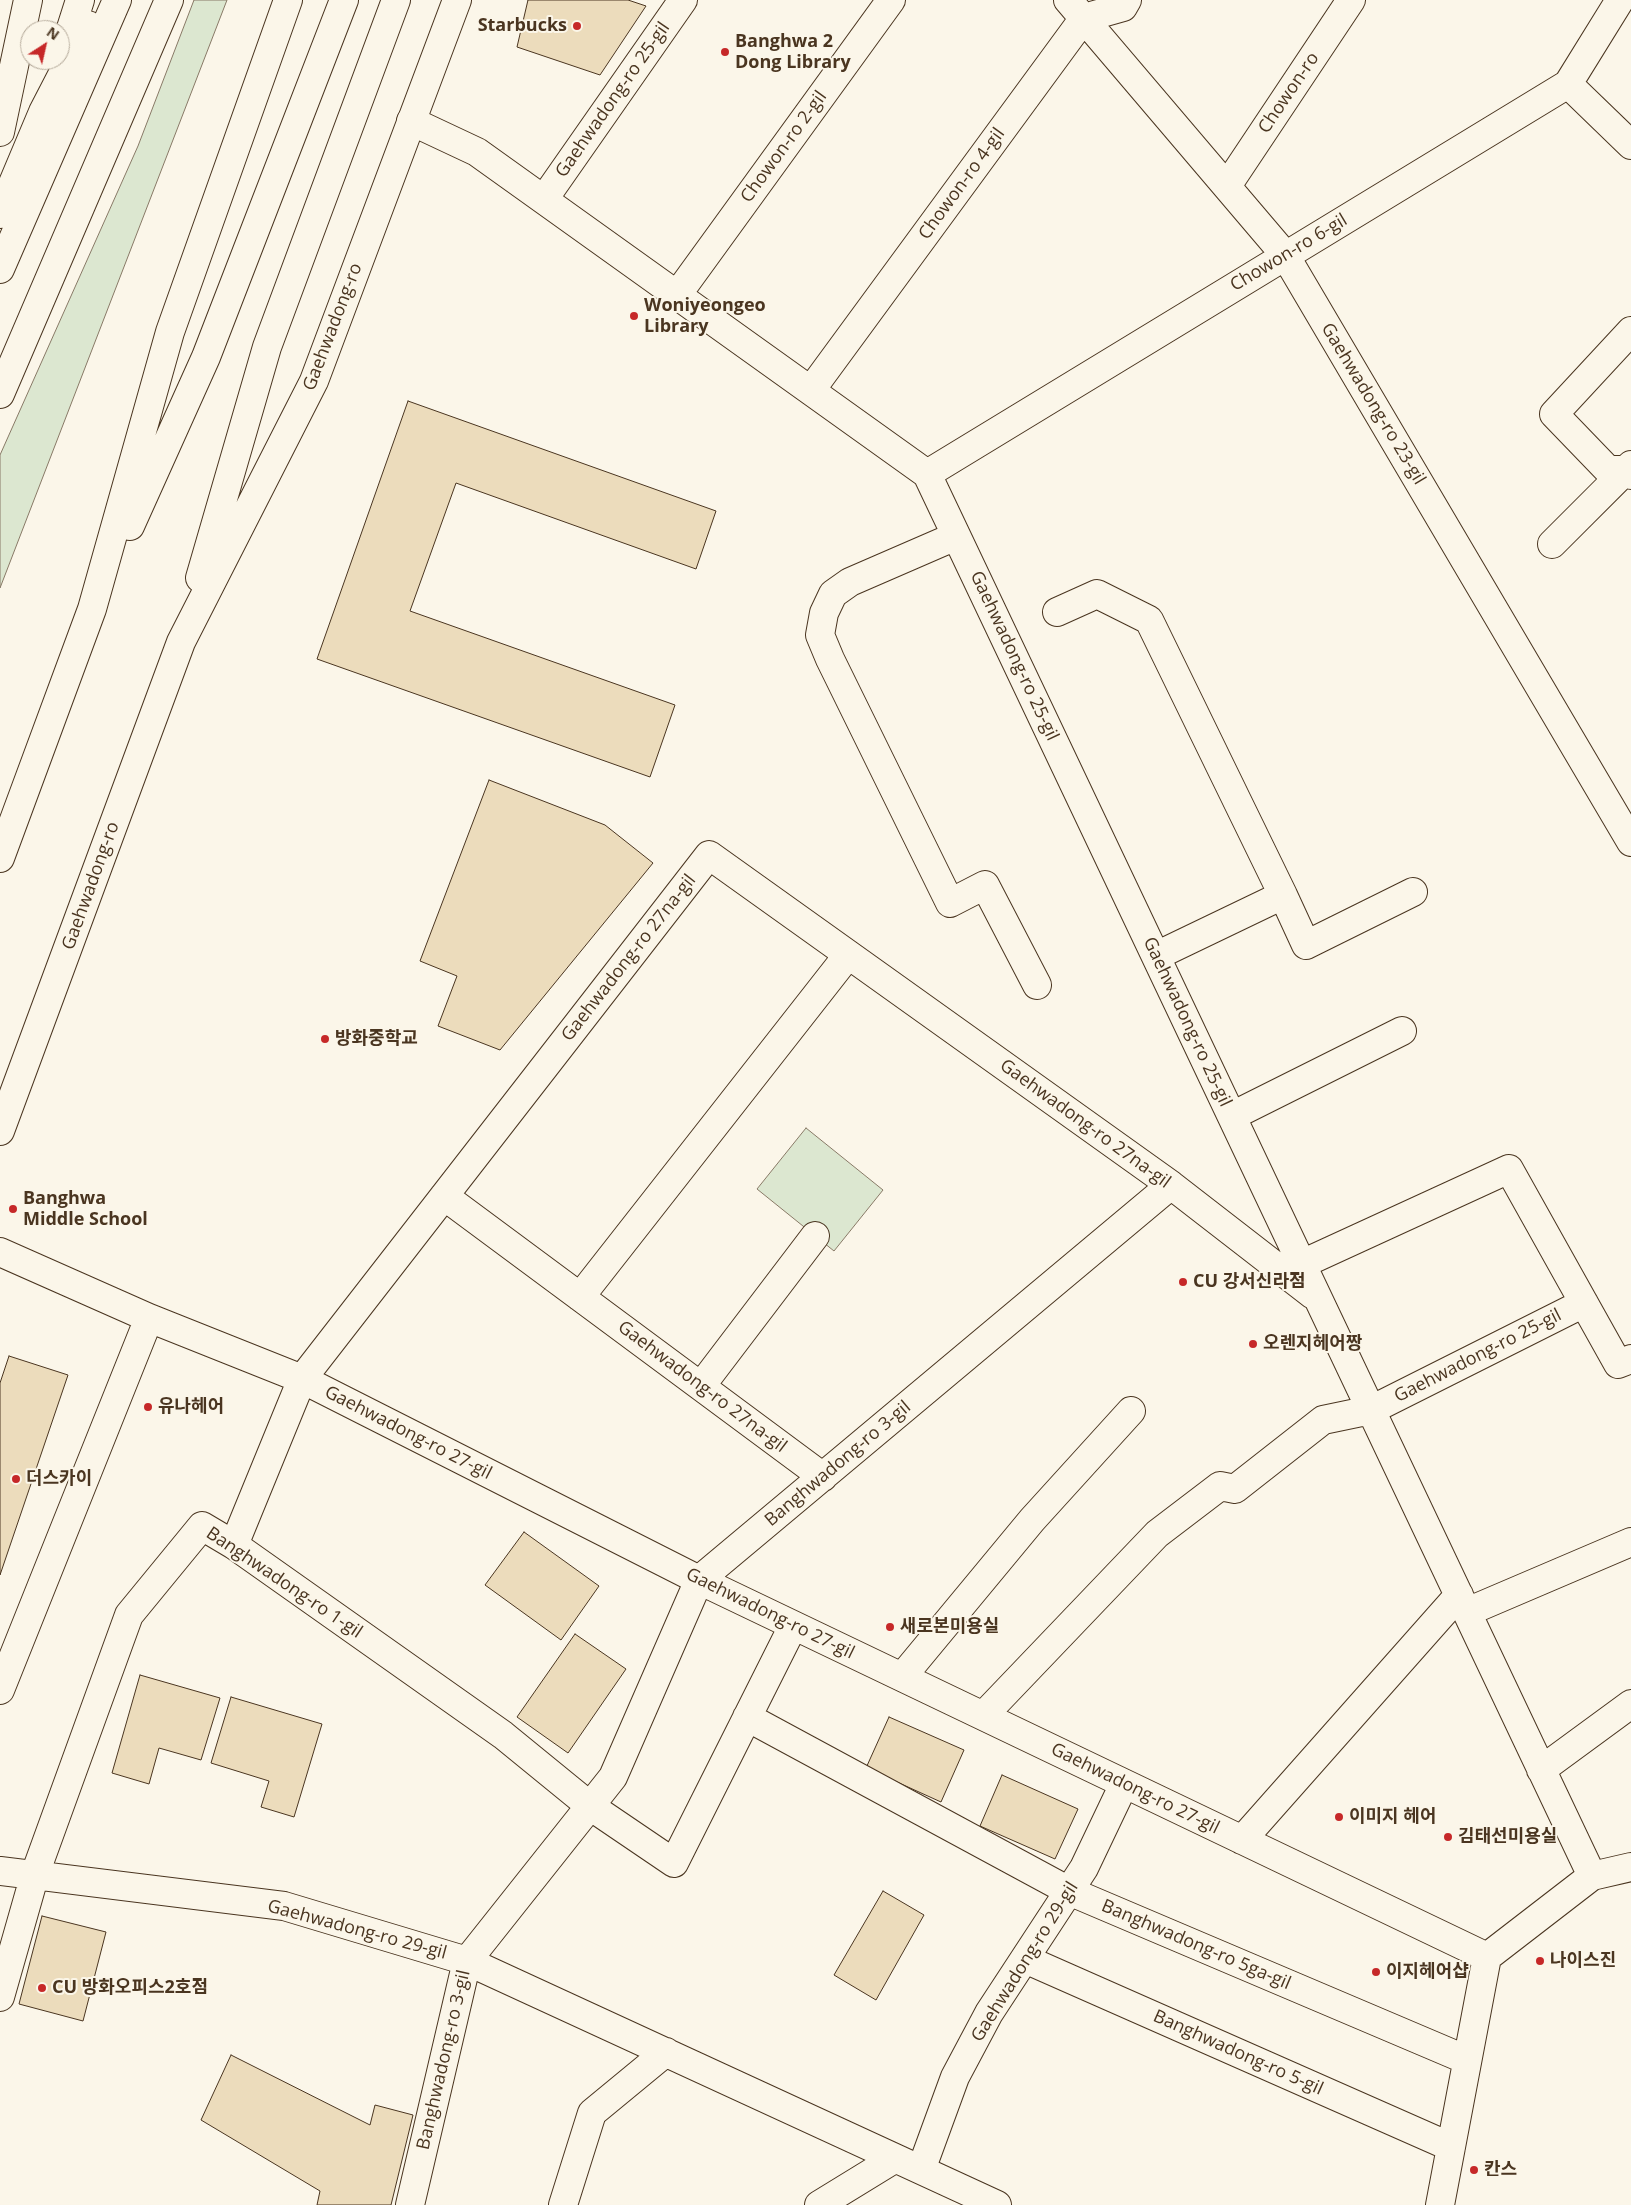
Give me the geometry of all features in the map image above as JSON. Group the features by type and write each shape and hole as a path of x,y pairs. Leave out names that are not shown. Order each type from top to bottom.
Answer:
{"street":[{"path":"0,132 28,0"},
{"path":"43,112 80,0"},
{"path":"0,214 43,112 90,21 98,0"},
{"path":"0,269 117,0"},
{"path":"0,394 169,0"},
{"path":"92,609 170,332 288,0"},
{"path":"0,858 92,609 206,357 344,0"},
{"name":"Gaehwadong-ro","path":"0,1131 181,642 267,347 396,0"},
{"name":"Gaehwadong-ro","path":"181,642 314,381 457,0"},
{"name":"Gaehwadong-ro 25-gil","path":"544,199 683,0"},
{"name":"Chowon-ro 2-gil","path":"677,295 891,0"},
{"path":"1076,9 1123,7 1127,0"},
{"name":"Chowon-ro","path":"1227,186 1351,0"},
{"name":"Chowon-ro 6-gil","path":"927,474 1568,84 1620,0"},
{"name":"Gaehwadong-ro 23-gil","path":"1076,9 1285,255 1631,842"},
{"name":"Chowon-ro 4-gil","path":"811,390 1076,9"},
{"path":"1568,84 1631,145"},
{"name":"Gaehwadong-ro 25-gil","path":"412,121 477,152 927,474 1592,1876"},
{"path":"1629,470 1608,470 1554,414 1631,330"},
{"path":"1552,544 1629,470"},
{"path":"956,536 844,586 833,594 824,613 820,635 950,903 985,886 1038,986"},
{"path":"1057,612 1097,594 1149,620 1306,945 1413,892"},
{"name":"Gaehwadong-ro 27na-gil","path":"302,1379 709,855 1170,1185 1318,1299"},
{"path":"1156,956 1283,895"},
{"path":"580,1297 848,955"},
{"path":"1232,1116 1402,1031"},
{"name":"Gaehwadong-ro 25-gil","path":"1302,1264 1510,1169 1584,1302 1625,1361"},
{"name":"Banghwadong-ro 3-gil","path":"410,2205 467,1961 613,1776 699,1580 1170,1185"},
{"name":"Gaehwadong-ro 27na-gil","path":"444,1196 823,1477"},
{"path":"701,1386 815,1236"},
{"name":"Gaehwadong-ro 27-gil","path":"0,1252 149,1318 302,1379 793,1626 1487,1957"},
{"name":"Gaehwadong-ro 25-gil","path":"1371,1410 1584,1302"},
{"path":"0,1690 149,1318"},
{"name":"Gaehwadong-ro 27-gil","path":"234,1545 302,1379"},
{"path":"983,1716 1156,1534 1220,1486 1235,1489 1323,1420 1371,1410"},
{"path":"902,1678 1032,1520 1131,1411"},
{"name":"Banghwadong-ro 1-gil","path":"0,1998 35,1874 129,1615 202,1526 234,1545 503,1734 590,1806"},
{"path":"1242,1840 1463,1603 1631,1542"},
{"path":"590,1806 674,1863 793,1626"},
{"path":"1541,1770 1631,1704"},
{"name":"Banghwadong-ro 5ga-gil","path":"747,1717 1069,1891 1467,2060"},
{"name":"Gaehwadong-ro 29-gil","path":"921,2170 956,2077 989,2013 1084,1868 1124,1784"},
{"path":"1440,2205 1487,1957 1592,1876 1631,1868"},
{"name":"Gaehwadong-ro 29-gil","path":"0,1871 284,1906 467,1961 921,2170 951,2195 997,2205"},
{"name":"Banghwadong-ro 5-gil","path":"1024,1958 1451,2146"},
{"path":"563,2205 592,2113 666,2052"},
{"path":"819,2205 894,2159"}],"green space":[{"path":"194,0 227,0 0,588 0,455 138,146"},
{"path":"806,1128 883,1190 834,1251 757,1189"}],"building":[{"name":"Starbucks","path":"528,0 628,0 646,6 600,75 517,47"},
{"path":"408,401 716,511 696,569 456,483 410,611 675,705 650,777 317,659"},
{"path":"489,780 605,825 653,863 500,1050 438,1026 457,976 420,961"},
{"name":"더스카이","path":"9,1356 68,1375 0,1575 0,1383"},
{"path":"524,1532 599,1586 561,1640 485,1585"},
{"path":"575,1634 626,1669 568,1753 517,1717"},
{"path":"140,1675 220,1698 201,1760 159,1748 149,1784 112,1773"},
{"path":"231,1697 322,1724 294,1817 261,1807 269,1781 211,1763"},
{"path":"889,1717 964,1750 941,1802 866,1768"},
{"path":"1002,1775 1078,1809 1055,1859 980,1826"},
{"path":"883,1891 924,1915 876,2000 834,1975"},
{"path":"42,1916 106,1932 83,2021 19,2004"},
{"path":"231,2055 370,2125 375,2105 413,2115 391,2205 317,2205 320,2191 201,2120"}],"place":[{"name":"Starbucks","path":"577,26"},
{"name":"Banghwa 2 Dong Library","path":"725,52"},
{"name":"Woniyeongeo Library","path":"634,316"},
{"name":"방화중학교","path":"325,1039"},
{"name":"Banghwa Middle School","path":"13,1209"},
{"name":"CU 강서신라점","path":"1183,1282"},
{"name":"오렌지헤어짱","path":"1253,1344"},
{"name":"유나헤어","path":"148,1407"},
{"name":"더스카이","path":"16,1479"},
{"name":"새로본미용실","path":"890,1627"},
{"name":"이미지 헤어","path":"1339,1817"},
{"name":"김태선미용실","path":"1448,1837"},
{"name":"나이스진","path":"1540,1961"},
{"name":"이지헤어샵","path":"1376,1972"},
{"name":"CU 방화오피스2호점","path":"42,1988"},
{"name":"칸스","path":"1474,2170"}]}
